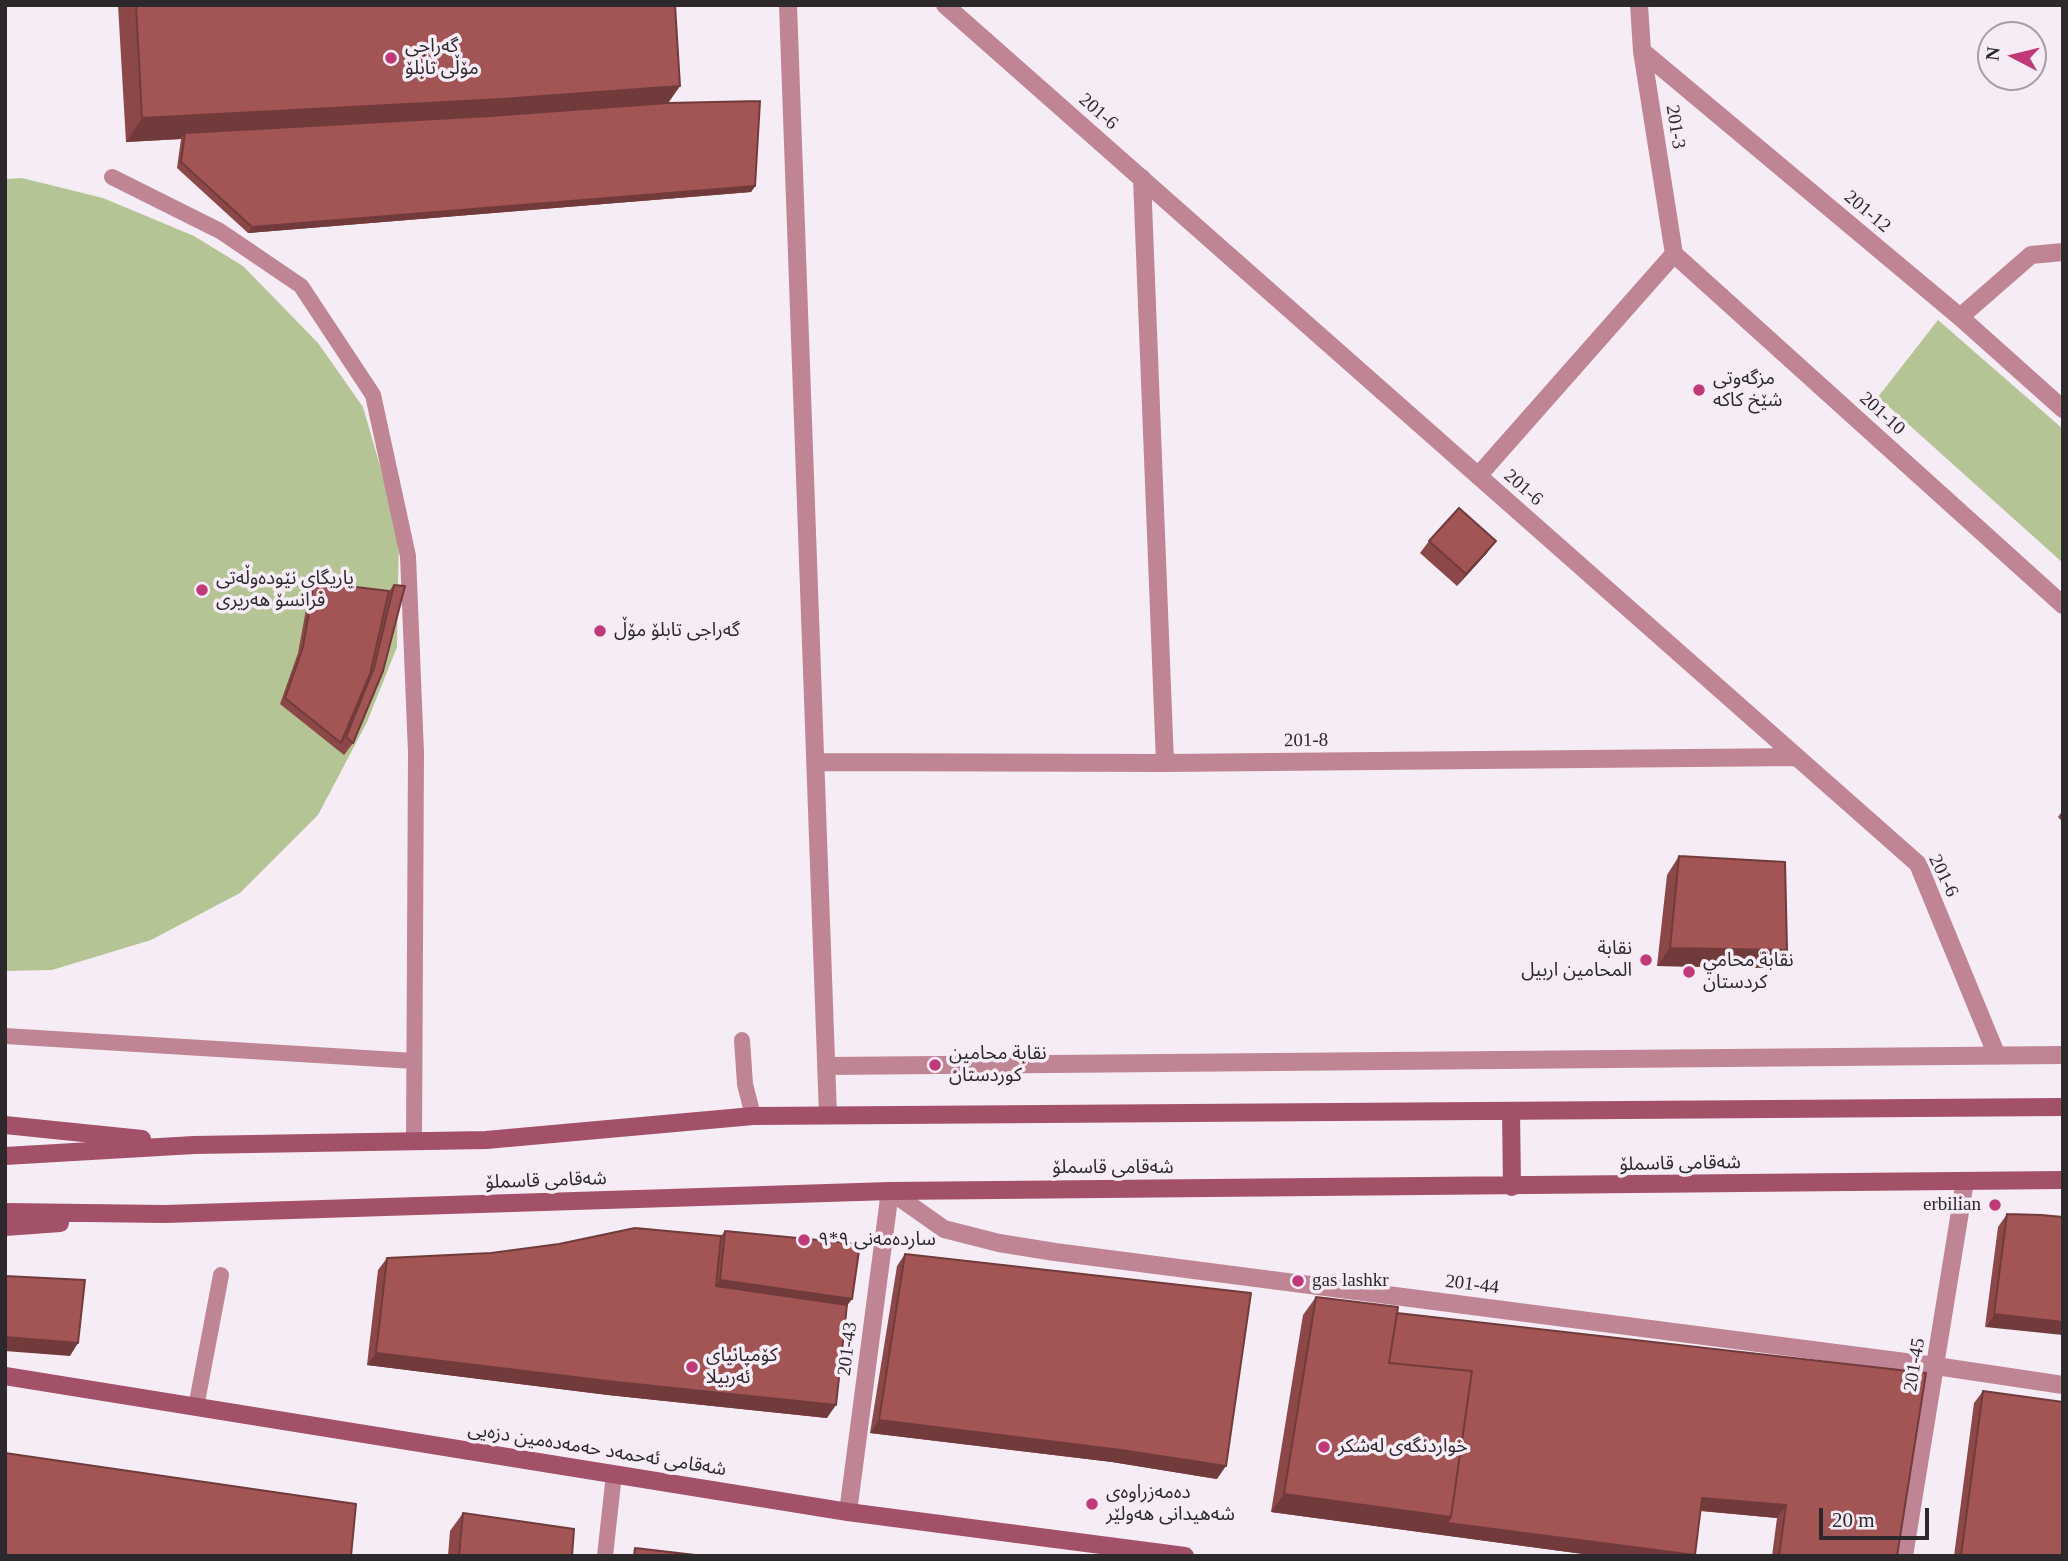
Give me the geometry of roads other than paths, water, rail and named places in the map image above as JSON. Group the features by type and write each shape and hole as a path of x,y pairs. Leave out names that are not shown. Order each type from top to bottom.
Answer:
{"main road":[{"path":"5,1156 194,1145 486,1140 753,1116 2063,1107"},
{"path":"1511,1111 1512,1187"},
{"path":"5,1125 194,1145"},
{"name":"شەقامی قاسملۆ","path":"5,1212 165,1214 890,1191 2063,1180"},
{"name":"شەقامی قاسملۆ","path":"5,1227 165,1214"},
{"name":"شەقامی ئەحمەد حەمەدەمین دزەیی","path":"5,1376 848,1513 1102,1550 1185,1556"}],"street":[{"path":"788,5 828,1115"},
{"name":"201-6","path":"945,5 1918,864 1997,1056"},
{"name":"201-3","path":"1639,5 1642,51 1674,254"},
{"name":"201-12","path":"1642,51 1960,317 2063,409"},
{"path":"1142,178 1165,763"},
{"path":"1960,317 2031,255 2063,252"},
{"path":"1478,476 1674,254"},
{"name":"201-10","path":"1674,254 2063,605"},
{"name":"201-8","path":"815,762 1165,763 1797,757"},
{"path":"826,1066 2063,1055"},
{"name":"201-45","path":"1904,1556 1965,1181"},
{"name":"201-44","path":"890,1191 944,1229 999,1243 2063,1385"},
{"name":"201-43","path":"848,1513 890,1191"}],"lane":[{"path":"112,177 220,231 301,286 373,396 408,556 416,752 414,1141"},
{"path":"5,1036 414,1060"},
{"path":"742,1040 745,1084 753,1116"},
{"path":"196,1407 221,1275"},
{"path":"605,1556 614,1474"}],"place":[{"name":"گەراجی مۆڵی تابلۆ","path":"391,58"},
{"name":"مزگه‌وتی شێخ كاكه","path":"1699,390"},
{"name":"یاریگای نێودەوڵەتی فرانسۆ هەریری","path":"202,590"},
{"name":"گەراجی تابلۆ مۆڵ","path":"600,631"},
{"name":"نقابة المحامين اربيل","path":"1646,960"},
{"name":"نقابة محامي كردستان","path":"1689,972"},
{"name":"نقابة محامين كوردستان","path":"935,1065"},
{"name":"erbilian","path":"1995,1205"},
{"name":"ساردەمەنی ٩*٩","path":"804,1240"},
{"name":"gas lashkr","path":"1298,1281"},
{"name":"کۆمپانیای ئەربیلا","path":"692,1367"},
{"name":"خواردنگەی لەشکر","path":"1324,1447"},
{"name":"دەمەزراوەی شەهیدانی هەولێر","path":"1092,1504"}]}
